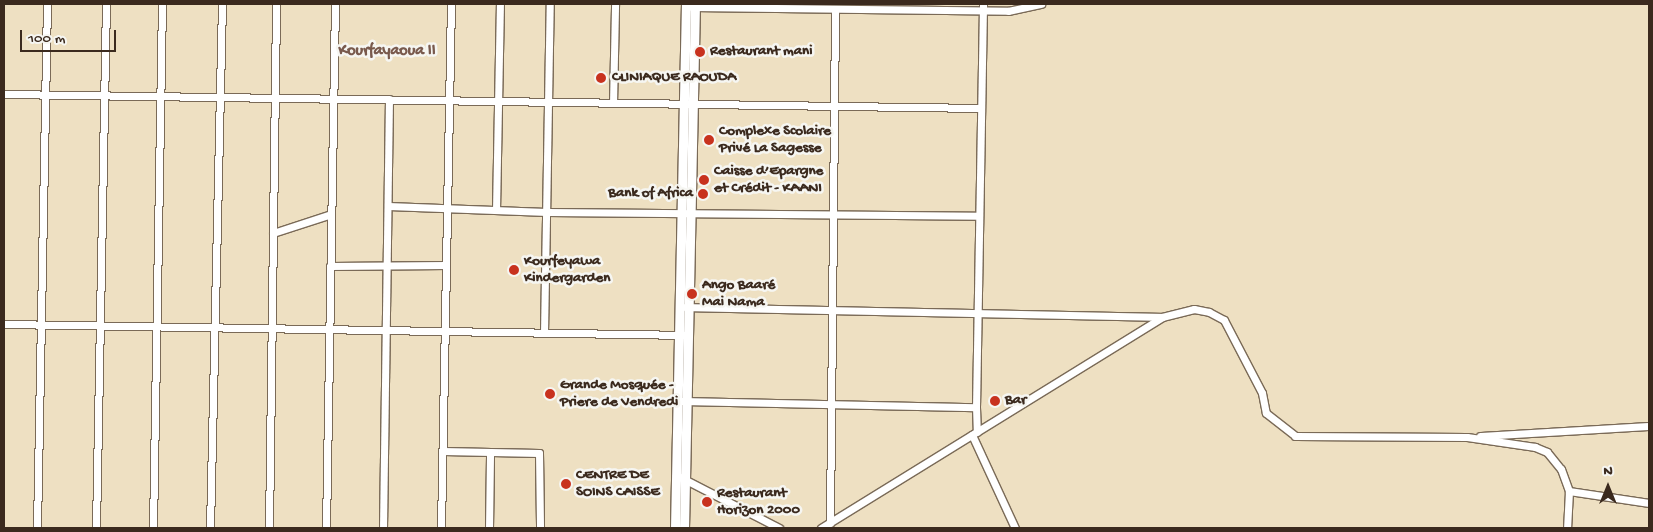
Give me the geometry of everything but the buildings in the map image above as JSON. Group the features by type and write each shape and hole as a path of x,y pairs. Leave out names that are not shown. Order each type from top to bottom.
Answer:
{"street":[{"path":"37,528 47,4"},
{"path":"96,528 98,325 106,4"},
{"path":"153,528 162,4"},
{"path":"210,528 222,4"},
{"path":"269,528 276,4"},
{"path":"326,528 335,4"},
{"path":"441,528 451,4"},
{"path":"496,210 500,101 500,4"},
{"path":"544,333 550,4"},
{"path":"613,103 615,4"},
{"path":"675,528 684,307 691,5 835,9 983,6 1008,11 1041,4"},
{"path":"983,6 974,433 1015,528"},
{"path":"830,523 836,106 835,9"},
{"path":"4,94 981,108"},
{"path":"383,528 389,100"},
{"path":"388,206 547,212 979,216"},
{"path":"273,234 331,214"},
{"path":"330,266 446,265"},
{"path":"684,307 1162,316 1194,309 1209,312 1224,320 1262,393 1266,413 1296,436 1467,437 1649,426"},
{"path":"820,528 1162,316"},
{"path":"4,324 683,335"},
{"path":"681,401 976,407"},
{"path":"681,401 686,480 684,528"},
{"path":"1467,437 1547,452 1561,469 1569,491 1567,528"},
{"path":"442,451 539,453 540,528"},
{"path":"489,528 490,452"},
{"path":"676,475 779,528"},
{"path":"1569,491 1649,503"}],"place":[{"name":"Restaurant mani","path":"700,52"},
{"name":"CLINIAQUE RAOUDA","path":"601,78"},
{"name":"Complexe Scolaire Privé La Sagesse","path":"709,140"},
{"name":"Caisse d’Epargne et Crédit - KAANI","path":"704,180"},
{"name":"Bank of Africa","path":"703,194"},
{"name":"Kourfeyawa Kindergarden","path":"514,270"},
{"name":"Ango Baaré Mai Nama","path":"692,294"},
{"name":"Grande Mosquée - Priere de Vendredi","path":"550,394"},
{"name":"Bar","path":"995,401"},
{"name":"CENTRE DE SOINS CAISSE","path":"566,484"},
{"name":"Restaurant Horizon 2000","path":"707,502"}],"district":[{"name":"Kourfayaoua II","path":"387,52"}]}
